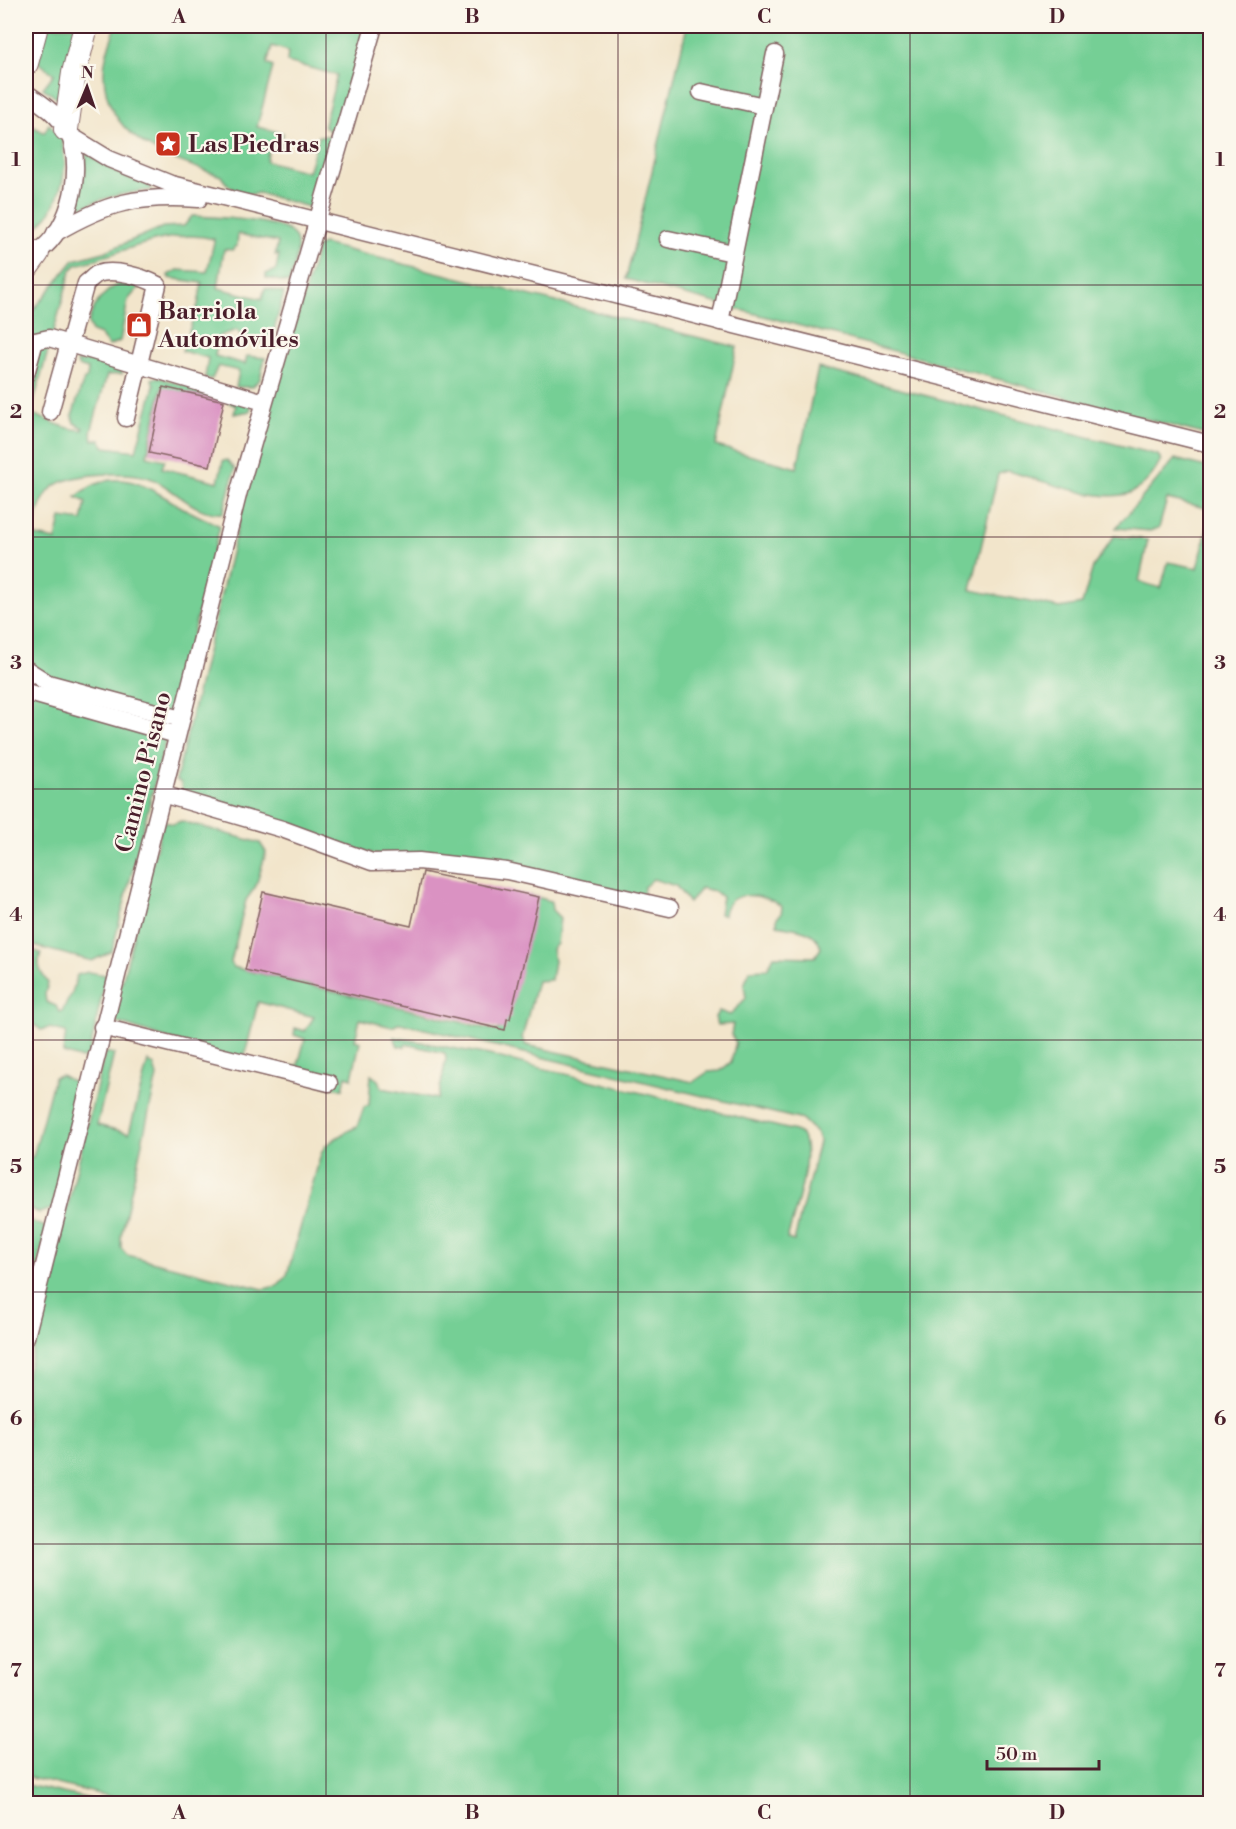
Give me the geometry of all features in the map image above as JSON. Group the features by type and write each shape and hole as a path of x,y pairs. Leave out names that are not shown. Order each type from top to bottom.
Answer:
{"highway":[{"path":"26,60 36,26"},
{"path":"67,132 74,73 86,26"}],"street":[{"name":"Camino Pisano","path":"26,1337 102,1027 264,402 315,221 374,26"},
{"path":"720,322 775,54"},
{"path":"701,92 764,106"},
{"path":"26,93 47,107 67,132 109,159 148,176 315,221 1210,444"},
{"path":"56,233 66,213 73,189 73,150 67,132"},
{"path":"29,260 56,233 91,213 120,202 175,198 241,202"},
{"path":"668,239 733,253"},
{"path":"50,412 86,283 98,274 121,274 145,278 158,285 126,418"},
{"path":"26,374 35,341 49,338 264,402"},
{"path":"26,669 48,683 179,727"},
{"path":"26,692 179,727"},
{"path":"162,794 282,829 372,862 419,861 507,871 670,908"},
{"path":"102,1027 329,1083"}],"green space":[{"path":"48,26 80,26 62,102 43,88 54,74 38,62"},
{"path":"116,26 370,26 340,128 330,132 324,125 337,75 287,62 288,51 272,46 267,64 273,67 257,127 283,133 280,147 270,145 266,161 308,172 319,136 330,136 334,139 313,208 258,193 247,194 237,191 221,176 162,154 144,144 128,131 116,116 107,98 104,75 106,56"},
{"path":"687,26 1210,26 1210,436 626,279"},
{"path":"26,122 44,133 49,124 62,139 65,163 57,199 48,216 26,239"},
{"path":"86,153 120,174 151,186 151,190 111,197 73,212 85,172"},
{"path":"192,216 264,223 278,226 295,237 297,253 289,283 266,278 266,274 276,270 279,254 275,256 278,242 238,234 237,246 232,250 224,249 218,288 262,299 265,288 284,293 272,338 268,342 242,337 237,330 219,336 215,356 245,364 247,356 265,358 260,379 252,387 236,387 239,371 218,366 212,379 205,378 208,358 182,351 198,305 202,283 169,278 168,275 177,270 207,272 214,239 197,236 161,239 76,265 71,270 31,411 34,415 58,425 83,430 74,423 72,416 84,379 87,378 88,369 78,366 77,362 89,361 106,363 122,369 122,374 107,375 91,432 93,440 100,440 105,447 136,451 154,386 152,379 157,377 251,406 250,411 234,414 236,406 224,400 162,388 147,456 165,460 162,468 218,482 223,461 227,460 235,469 223,513 213,513 194,506 150,478 128,474 84,476 59,483 51,489 41,504 31,535 56,540 61,518 82,521 86,502 76,497 90,487 115,480 140,484 220,526 112,951 92,961 26,944 26,319 74,260 104,252 163,227 184,226"},
{"path":"323,244 737,347 716,446 797,468 818,368 1158,455 1161,460 1144,483 1130,493 1117,496 1086,493 1008,471 998,474 971,590 1060,608 1082,604 1093,567 1114,536 1148,540 1139,582 1161,588 1168,562 1198,568 1210,516 1210,1803 142,1804 26,1777 26,1378 105,1052 114,1054 97,1125 129,1133 148,1061 154,1066 157,1076 121,1236 121,1248 127,1255 263,1289 277,1286 287,1275 321,1154 325,1146 357,1127 364,1107 369,1105 371,1075 378,1080 382,1088 438,1099 446,1059 445,1053 406,1044 404,1047 398,1046 394,1037 489,1055 795,1131 802,1135 806,1157 802,1186 787,1239 794,1241 819,1142 818,1135 803,1120 400,1023 392,1027 360,1019 355,1040 360,1042 352,1078 346,1076 343,1089 258,1069 298,1065 305,1039 294,1035 295,1028 305,1031 314,1017 258,1002 243,1063 112,1021 163,821 173,824 181,821 260,843 266,852 256,886 246,900 231,962 233,967 498,1031 500,1021 505,1020 530,895 551,901 552,910 560,918 557,944 552,949 554,961 551,980 537,981 522,1038 526,1045 693,1082 708,1072 720,1071 731,1062 736,1042 731,1035 733,1024 717,1025 715,1017 719,1011 730,1015 746,998 744,985 750,970 767,969 774,956 815,957 821,948 810,933 777,925 777,918 781,914 782,907 757,896 739,897 732,900 724,915 719,914 722,897 714,891 701,888 689,903 676,886 653,879 644,887 643,896 419,854 388,858 188,801 183,797 181,783 176,780 250,475 318,246"},
{"path":"129,279 140,286 128,300 120,341 109,346 100,335 92,332 88,323 98,301 114,286"},
{"path":"1175,459 1210,468 1210,509 1167,499 1159,528 1150,531 1116,528"},
{"path":"26,948 41,953 40,969 48,983 45,994 46,1002 56,1006 59,1012 62,1011 72,993 77,975 88,972 106,975 89,1055 82,1059 63,1053 66,1032 49,1028 41,1030 26,1018"},
{"path":"61,1075 80,1086 52,1209 39,1213 26,1207 26,1156 33,1157 54,1077"},
{"path":"26,1219 47,1228 26,1315"},
{"path":"26,1785 108,1803 26,1803"}],"building":[{"path":"163,387 224,401 210,466 149,453"},
{"path":"423,872 539,897 510,1019 507,1019 505,1030 245,970 263,892 411,926"}],"place":[{"name":"Las Piedras","path":"168,144"},
{"name":"Barriola Automóviles","path":"139,325"}]}
